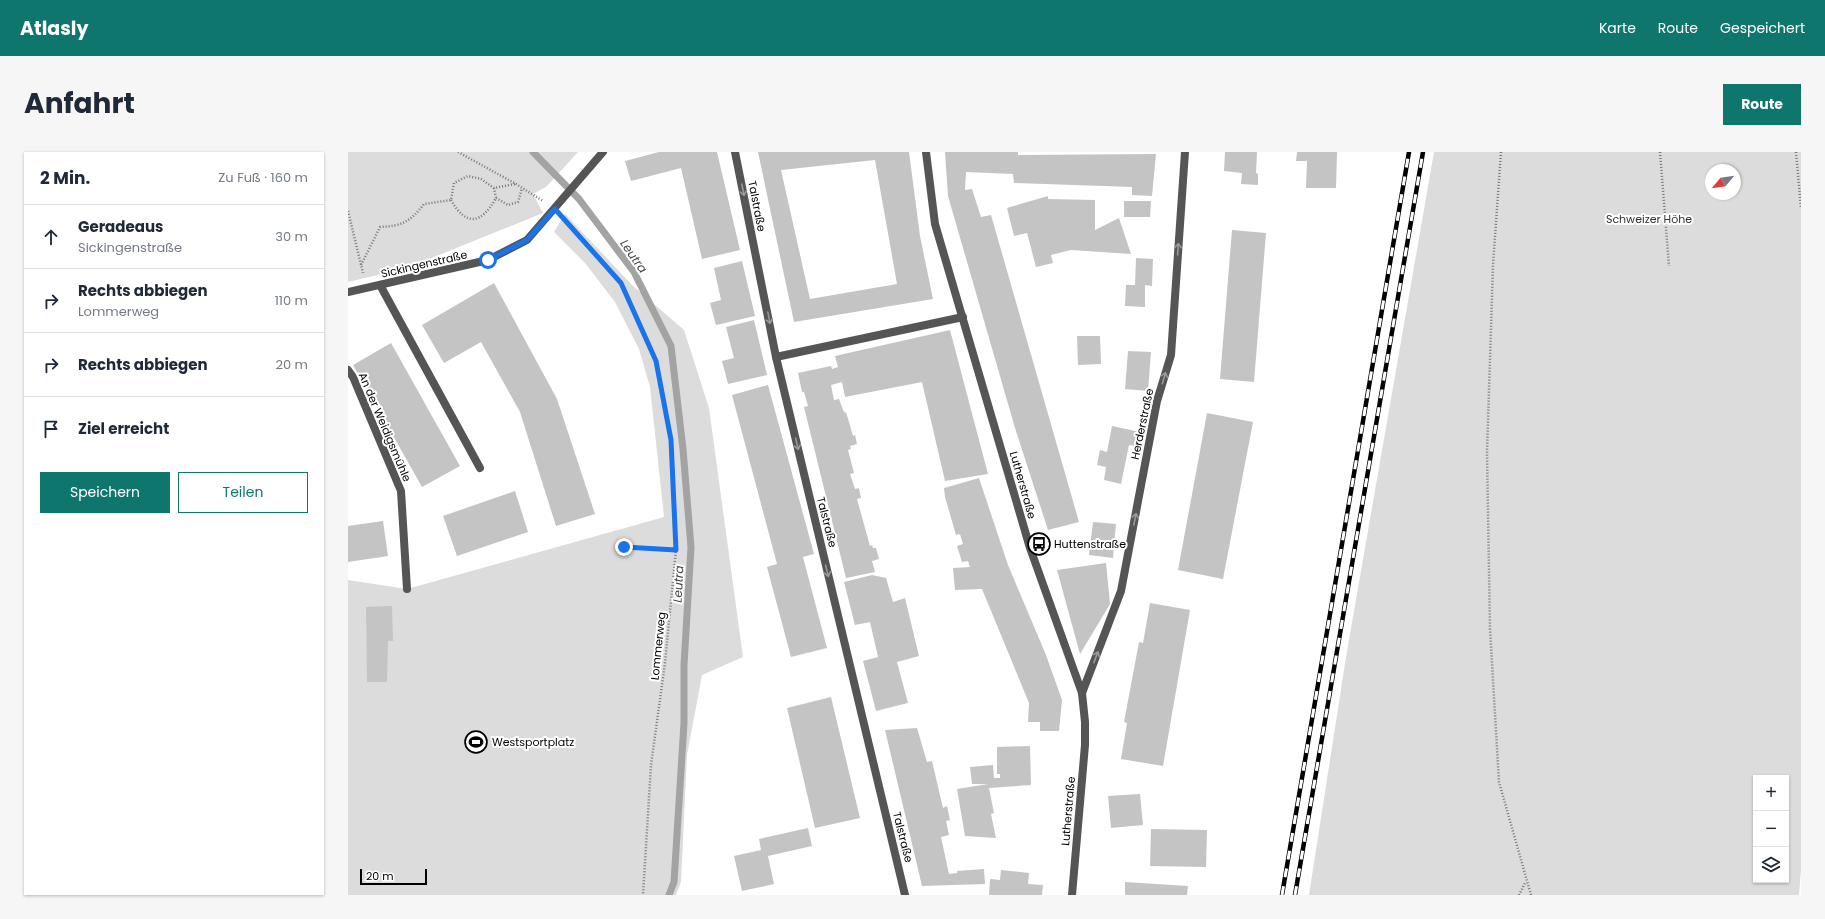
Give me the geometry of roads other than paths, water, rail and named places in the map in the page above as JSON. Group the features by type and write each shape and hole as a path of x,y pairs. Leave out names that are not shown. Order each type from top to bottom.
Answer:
{"street":[{"name":"Sickingenstraße","path":"348,292 488,260 527,240 603,152"},
{"name":"Talstraße","path":"735,152 776,356 906,895"},
{"name":"Lutherstraße","path":"926,152 935,224 1030,548 1082,693 1085,722 1085,745 1072,895"},
{"name":"Herderstraße","path":"1082,693 1121,591 1157,401 1171,355 1185,152"},
{"path":"380,285 480,468"},
{"path":"776,356 963,317"},
{"name":"An der Weidigsmühle","path":"348,370 353,377 401,491 407,589"}],"waterway":[{"name":"Leutra","path":"533,152 579,199 634,272 671,346 683,449 691,547 684,665 684,723 674,882 669,895"}],"railway":[{"path":"1282,895 1409,152"},
{"path":"1295,895 1423,152"}],"place":[{"name":"Huttenstraße","path":"1039,544"},
{"name":"Westsportplatz","path":"476,742"}],"park label":[{"name":"Schweizer Höhe","path":"1649,219"}]}
